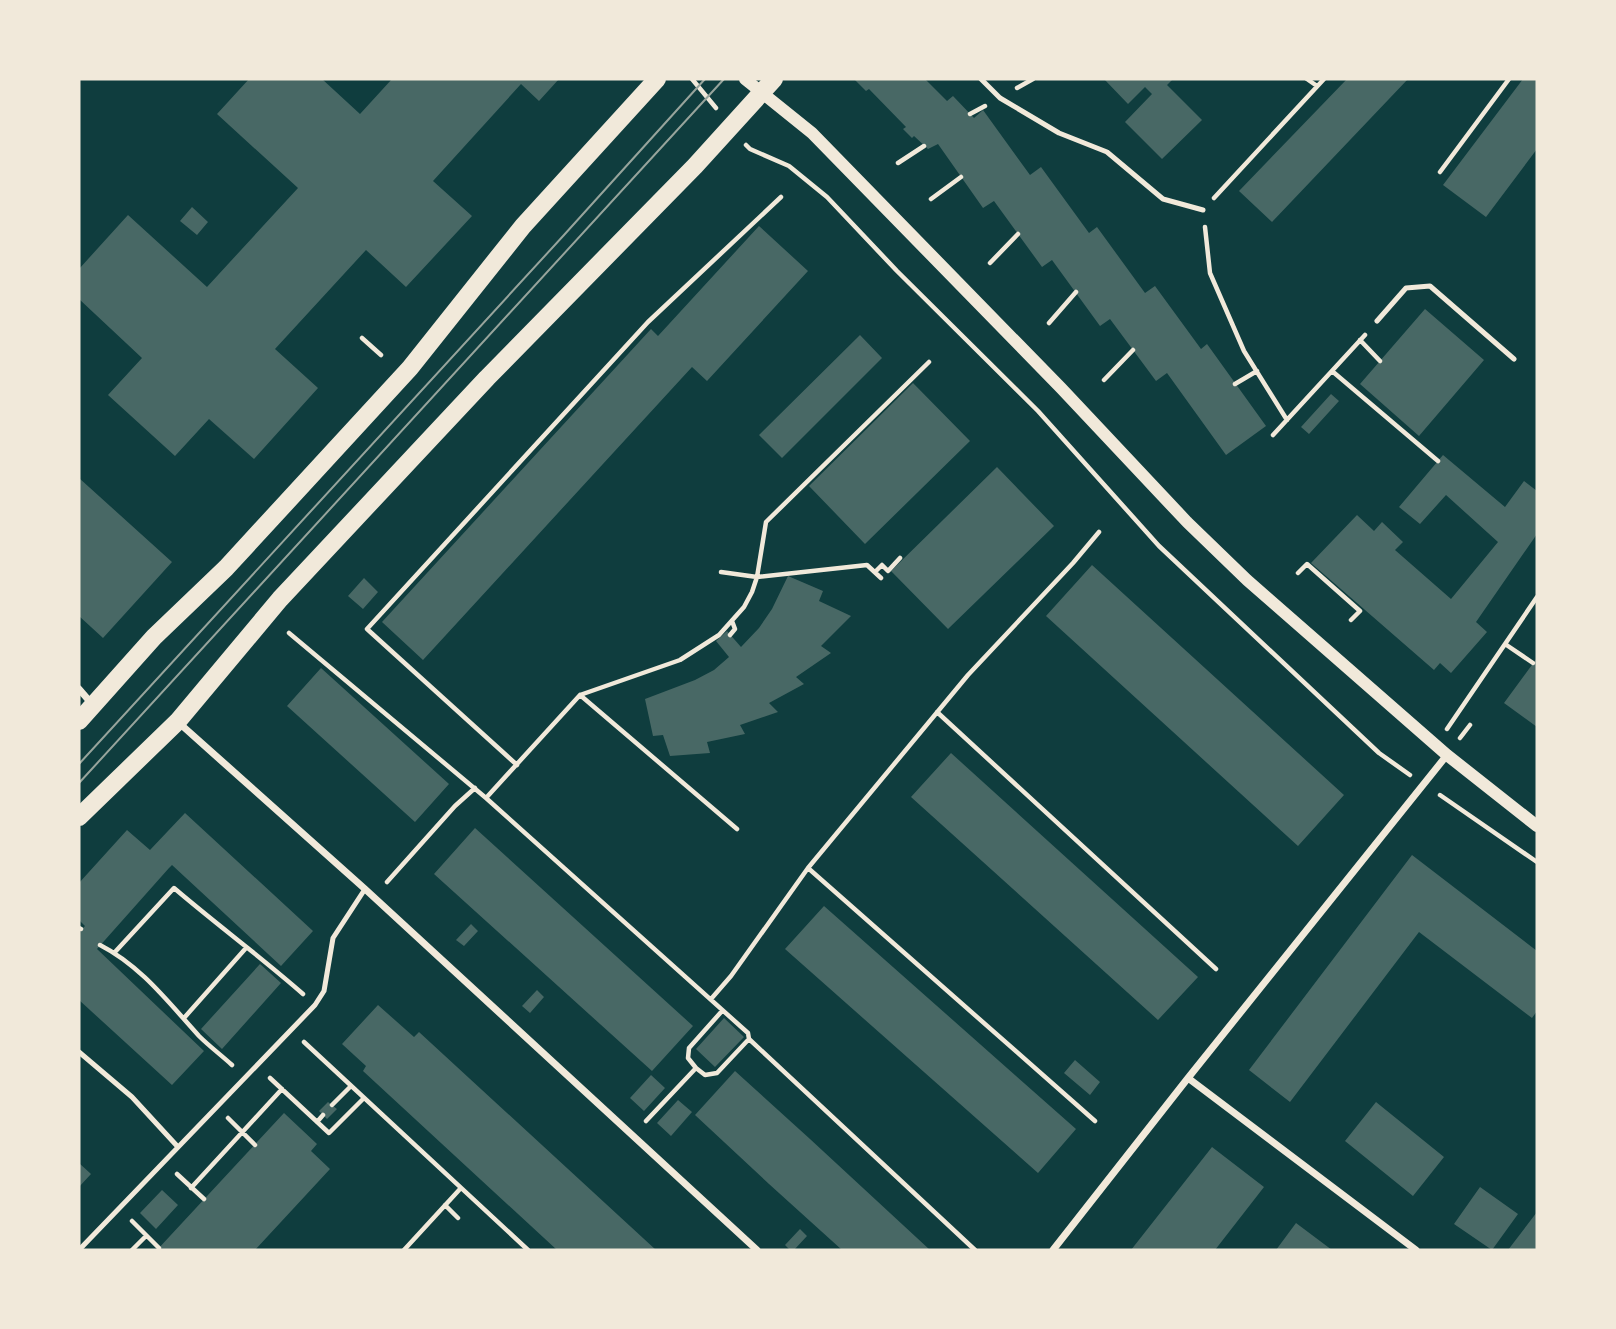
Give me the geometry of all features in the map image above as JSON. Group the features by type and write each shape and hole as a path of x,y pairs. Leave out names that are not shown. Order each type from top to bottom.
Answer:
{"main road":[{"path":"79,721 154,637 226,568 410,368 523,226 657,79"},
{"path":"79,817 178,721 280,599 487,378 701,159 774,79"}],"street":[{"path":"745,79 812,133 1230,564 1447,755 1537,825"},
{"path":"79,689 93,705"},
{"path":"178,721 365,889 757,1250"},
{"path":"1053,1250 1447,755"},
{"path":"1188,1078 1416,1250"}],"lane":[{"path":"981,79 1000,98 1059,133 1107,152 1163,200 1203,210"},
{"path":"1377,321 1406,288 1430,286 1514,359"},
{"path":"79,1250 315,1005 324,991 333,938 365,889"},
{"path":"80,1055 132,1097 178,1147"}],"path":[{"path":"1307,79 1317,86"},
{"path":"1287,420 1244,351 1210,273 1203,210 1324,79"},
{"path":"1440,172 1509,79"},
{"path":"898,163 924,146"},
{"path":"750,149 789,166 827,197 897,271 1038,411 1159,546 1379,753 1537,863"},
{"path":"931,199 961,177"},
{"path":"517,765 367,629 648,322 781,197"},
{"path":"990,263 1018,234"},
{"path":"1049,323 1076,292"},
{"path":"1273,435 1377,321"},
{"path":"362,338 381,355"},
{"path":"1360,340 1380,361"},
{"path":"1104,380 1133,350"},
{"path":"486,798 580,695 680,660 719,635 744,607 757,577 766,522 929,362"},
{"path":"1235,384 1257,371"},
{"path":"1332,371 1438,461"},
{"path":"710,999 731,976 808,868 937,712 1099,532"},
{"path":"875,572 882,565 888,571 900,558"},
{"path":"1298,573 1307,564 1360,611 1351,620"},
{"path":"721,572 757,577 867,565 881,578"},
{"path":"1437,744 1537,597"},
{"path":"730,635 735,629 732,621"},
{"path":"289,633 475,788 748,1033 749,1039 975,1250"},
{"path":"1505,644 1533,663"},
{"path":"580,695 737,829"},
{"path":"937,712 1216,969"},
{"path":"373,897 455,806 475,788"},
{"path":"808,868 1095,1121"},
{"path":"115,952 174,888 246,948 270,964 315,1005"},
{"path":"100,945 115,952 164,994 201,1039 246,1077"},
{"path":"184,1018 246,948"},
{"path":"722,1011 689,1048 688,1058 696,1068 705,1075 717,1073 749,1039"},
{"path":"291,1029 528,1250"},
{"path":"257,1065 329,1133 364,1098"},
{"path":"633,1136 696,1068"},
{"path":"332,1105 351,1086"},
{"path":"191,1188 282,1089"},
{"path":"317,1122 323,1115"},
{"path":"236,1125 255,1145"},
{"path":"173,1171 204,1199"},
{"path":"404,1250 460,1188"},
{"path":"445,1205 458,1218"},
{"path":"141,1230 159,1248"},
{"path":"132,1250 146,1236"}],"building":[{"path":"249,79 322,79 360,114 392,79 559,79 539,101 521,84 433,181 472,216 406,287 366,250 275,349 318,388 254,459 209,419 175,456 108,395 142,358 79,299 79,269 128,215 207,287 298,188 217,114"},
{"path":"854,79 925,79 947,101 953,96 974,118 983,110 1030,175 1041,167 1089,233 1097,227 1145,293 1155,286 1201,349 1207,344 1266,426 1226,455 1167,373 1156,381 1110,319 1100,326 1052,260 1042,267 994,201 983,208 938,144 928,149 914,136 912,138 903,129 906,127 869,89 866,91"},
{"path":"1104,79 1173,79 1167,85 1202,120 1162,159 1125,122 1152,94 1145,87 1128,104"},
{"path":"1347,79 1408,79 1272,222 1239,191"},
{"path":"1523,79 1537,79 1537,149 1486,217 1443,185"},
{"path":"192,207 208,222 197,235 180,221"},
{"path":"759,226 808,271 707,381 692,367 423,660 382,622 651,329 658,336"},
{"path":"1425,309 1484,360 1419,436 1360,384"},
{"path":"860,335 882,358 782,458 759,435"},
{"path":"913,383 970,441 865,544 809,486"},
{"path":"1331,394 1339,401 1309,434 1301,427"},
{"path":"1443,455 1505,507 1524,481 1537,491 1537,534 1476,622 1487,632 1451,673 1440,663 1434,670 1311,563 1357,515 1374,531 1382,522 1403,542 1395,550 1451,599 1498,542 1446,495 1420,524 1399,507"},
{"path":"997,467 1054,526 948,629 891,571"},
{"path":"79,478 172,562 103,638 79,616"},
{"path":"1092,565 1344,795 1298,846 1046,616"},
{"path":"788,576 823,591 819,601 851,616 821,646 831,653 796,677 804,684 769,703 778,712 740,725 745,734 707,742 710,753 670,756 663,735 653,736 645,699 714,670 729,657 716,641 727,631 741,647 772,609"},
{"path":"364,578 378,592 363,609 348,596"},
{"path":"1537,658 1537,727 1504,703"},
{"path":"321,668 449,784 415,822 287,706"},
{"path":"951,753 1198,977 1158,1020 911,797"},
{"path":"185,813 313,931 281,966 172,865 169,868 97,949 204,1051 172,1085 79,1000 79,932 85,926 79,920 79,883 127,830 150,850"},
{"path":"475,828 693,1026 652,1071 434,874"},
{"path":"1412,855 1537,951 1537,1011 1532,1018 1419,932 1290,1102 1249,1070"},
{"path":"824,906 1076,1129 1038,1173 785,949"},
{"path":"471,924 478,931 464,946 456,940"},
{"path":"260,964 281,983 222,1049 201,1029"},
{"path":"537,990 544,997 530,1013 522,1006"},
{"path":"378,1005 414,1037 419,1032 656,1250 557,1250 363,1071 366,1066 342,1044"},
{"path":"724,1018 744,1037 715,1067 696,1049"},
{"path":"1075,1060 1100,1082 1090,1095 1064,1073"},
{"path":"735,1071 930,1250 842,1250 769,1184 695,1115"},
{"path":"651,1075 665,1088 644,1111 630,1098"},
{"path":"678,1100 692,1112 671,1136 657,1123"},
{"path":"328,1102 337,1109 327,1119 319,1111"},
{"path":"1376,1102 1444,1157 1413,1196 1345,1141"},
{"path":"284,1113 317,1144 311,1151 330,1169 255,1250 157,1250"},
{"path":"1212,1147 1264,1187 1215,1250 1131,1250"},
{"path":"79,1163 91,1174 79,1187"},
{"path":"1480,1187 1518,1214 1492,1250 1454,1224"},
{"path":"162,1190 178,1205 156,1229 140,1213"},
{"path":"1537,1212 1537,1250 1508,1250"},
{"path":"1296,1223 1332,1250 1276,1250"},
{"path":"800,1229 807,1236 794,1250 790,1250 785,1245"}],"tram line":[{"path":"79,764 705,79"},
{"path":"79,783 724,79"}]}
